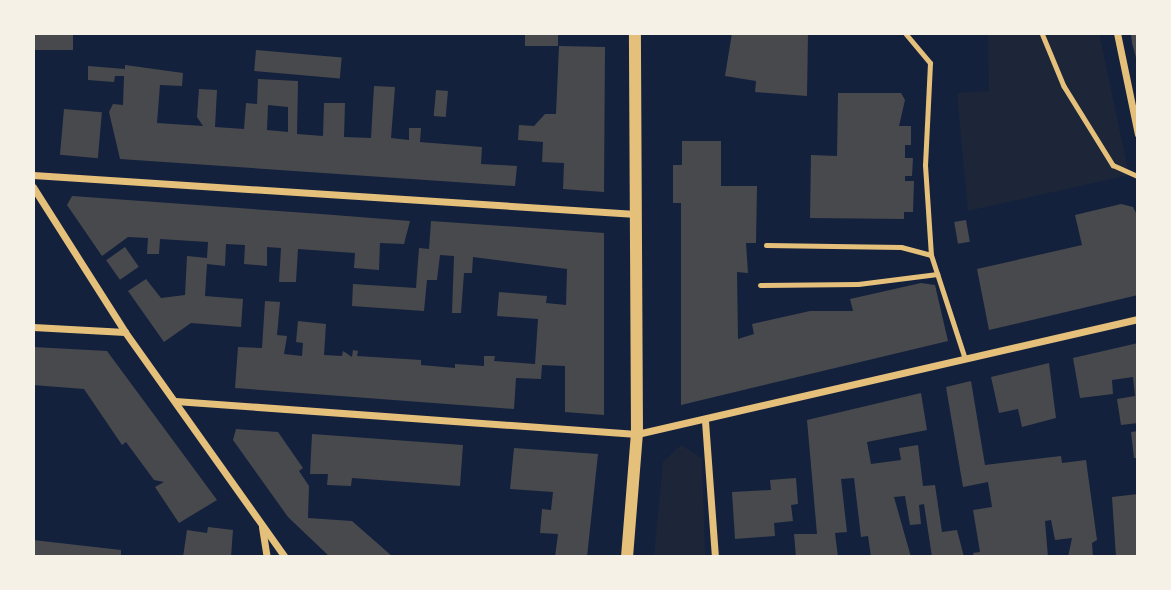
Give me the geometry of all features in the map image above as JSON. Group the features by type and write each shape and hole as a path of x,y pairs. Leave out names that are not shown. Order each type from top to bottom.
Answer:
{"street":[{"path":"627,557 638,434 635,33"},
{"path":"1117,33 1138,134"},
{"path":"33,175 636,214"},
{"path":"33,187 125,332 285,557"},
{"path":"176,401 638,434 705,421 1138,319"},
{"path":"33,327 125,332"},
{"path":"705,421 715,557"},
{"path":"261,523 267,557"}],"lane":[{"path":"905,33 930,63 925,166 930,255 965,359"},
{"path":"766,245 901,247 930,255"},
{"path":"761,285 858,284 937,274"}],"path":[{"path":"1042,33 1064,86 1113,165 1138,176"}],"shaded area":[{"path":"988,33 1099,33 1129,175 968,211 957,93 989,91"},
{"path":"681,445 702,458 705,557 654,557 663,462"}],"building":[{"path":"33,33 73,33 73,50 33,50"},
{"path":"525,33 558,33 558,46 525,46"},
{"path":"732,33 808,33 807,96 755,92 756,81 725,76"},
{"path":"1131,33 1138,33 1138,65 1132,43"},
{"path":"559,46 605,47 604,192 563,189 564,163 542,162 543,142 518,140 519,125 534,126 545,114 556,114"},
{"path":"256,50 342,57 340,78 254,71"},
{"path":"125,65 183,73 182,86 160,85 157,123 203,126 197,117 199,89 217,90 215,127 244,129 246,103 257,104 258,79 298,81 297,134 323,136 324,103 345,103 344,137 371,138 374,86 395,87 391,138 409,140 409,128 421,128 420,142 482,147 481,164 517,166 515,186 120,159 109,112 113,104 123,105 124,76 115,76 114,82 88,80 88,66 125,69","holes":["268,105 288,107 288,132 267,130"]},
{"path":"436,90 448,91 446,117 434,116"},
{"path":"838,93 901,93 905,100 899,126 911,126 911,145 905,145 905,158 913,158 912,176 905,176 905,181 914,181 913,212 904,212 904,219 810,218 811,155 837,156"},
{"path":"64,109 102,112 98,158 60,155"},
{"path":"682,141 721,141 721,186 757,186 756,243 746,243 748,273 737,272 738,339 754,334 752,324 810,311 853,311 850,299 921,283 935,285 948,341 681,405 681,203 673,203 673,165 682,165"},
{"path":"72,196 410,221 404,244 380,243 379,270 354,268 355,253 298,249 296,282 279,282 281,248 267,247 267,266 244,264 245,245 226,244 225,266 207,264 205,296 243,299 241,327 191,323 164,342 128,291 146,279 161,298 185,295 187,256 207,258 208,242 160,239 159,254 147,254 148,238 128,237 102,256 67,205"},
{"path":"1121,204 1133,207 1138,217 1138,295 989,330 977,269 1082,245 1075,215"},
{"path":"966,220 970,242 958,244 954,222"},
{"path":"431,221 604,233 604,415 565,412 565,366 542,365 541,379 516,378 514,409 235,388 238,347 262,348 265,301 280,302 277,335 287,336 284,354 302,356 303,343 296,342 298,321 326,324 324,355 342,356 343,351 352,357 353,350 358,351 357,356 421,360 421,365 455,368 455,364 484,366 484,356 495,356 494,361 535,364 538,319 497,316 499,292 547,296 546,303 566,305 567,269 473,257 472,273 464,273 461,313 452,313 454,256 440,255 437,280 427,280 424,311 352,306 353,284 416,288 419,248 429,249"},
{"path":"125,247 139,267 120,280 106,260"},
{"path":"1138,343 1138,423 1121,425 1117,399 1135,396 1133,377 1112,380 1113,394 1080,398 1073,358"},
{"path":"33,347 107,351 217,500 179,523 155,487 164,482 154,480 126,442 122,445 84,389 33,385"},
{"path":"1049,363 1056,418 1022,427 1018,409 999,413 991,377"},
{"path":"971,381 985,465 1061,456 1062,463 1086,460 1097,540 1092,543 1093,557 1068,557 1072,538 1055,540 1051,520 1045,521 1048,557 974,557 973,553 980,552 973,510 992,507 988,482 963,487 946,387"},
{"path":"921,393 927,430 867,442 871,464 901,460 899,448 918,445 923,486 935,485 942,532 957,530 964,557 932,557 924,504 919,505 921,524 910,525 905,496 894,497 911,557 871,557 868,536 861,537 854,478 841,479 847,532 835,533 838,557 796,557 794,534 817,534 807,420"},
{"path":"236,429 278,432 303,468 299,471 309,486 308,518 352,521 393,557 330,557 288,517 233,440"},
{"path":"1138,431 1138,458 1134,458 1131,432"},
{"path":"312,434 463,445 460,486 352,478 351,486 327,485 328,474 310,474"},
{"path":"514,448 598,454 587,557 555,557 558,534 540,533 542,509 551,510 553,492 510,489"},
{"path":"796,478 798,504 791,505 793,521 774,523 775,536 735,539 732,492 771,490 770,480"},
{"path":"1138,494 1138,557 1116,557 1112,497"},
{"path":"208,527 233,530 231,557 183,557 187,530 207,533"},
{"path":"33,540 121,550 121,557 33,557"}]}
